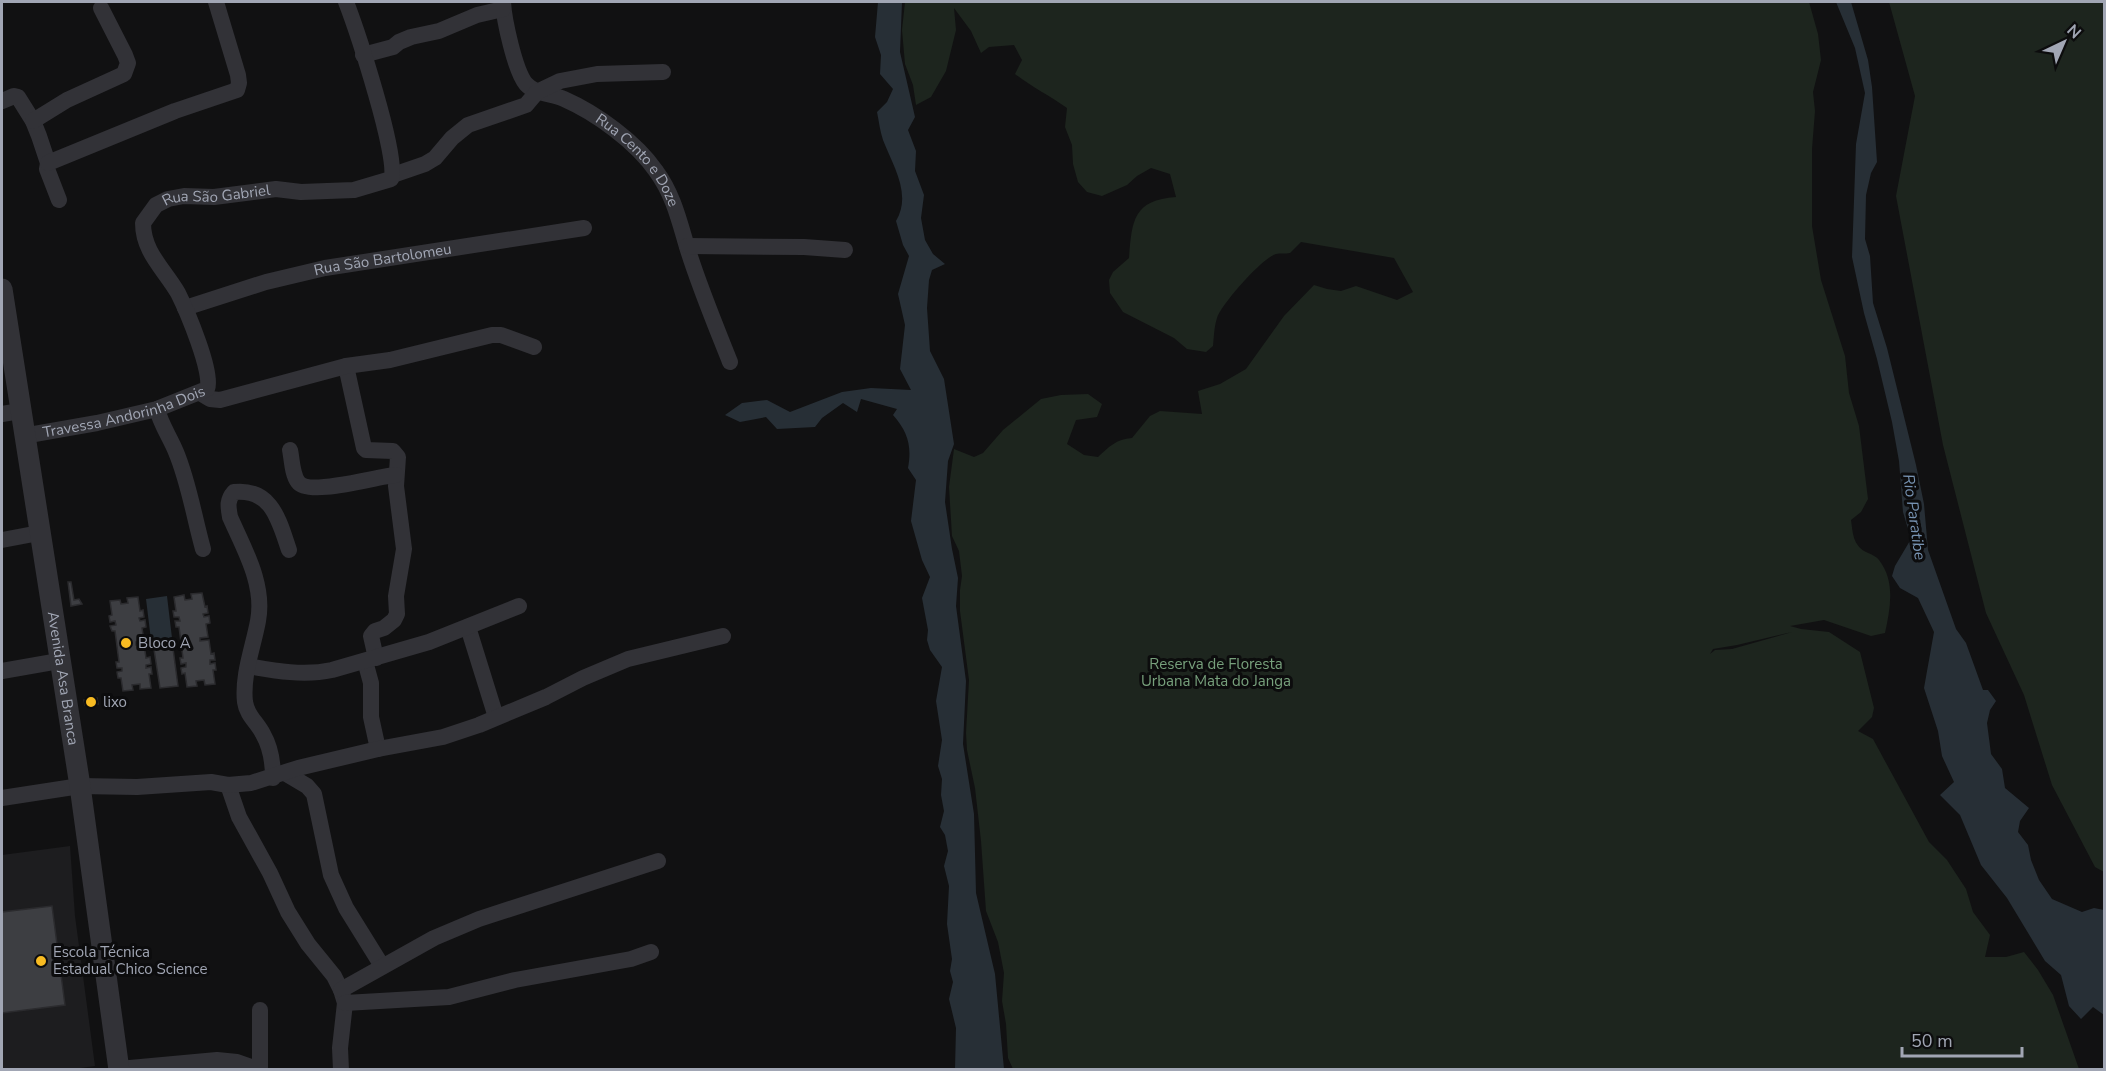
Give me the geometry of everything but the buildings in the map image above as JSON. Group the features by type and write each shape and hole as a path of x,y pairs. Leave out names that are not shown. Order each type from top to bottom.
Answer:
{"street":[{"path":"48,163 175,111 237,90 238,75 216,2"},
{"path":"346,2 385,125 393,170 425,164 435,158 452,138 468,125 526,105 537,92 560,81 581,77 663,72"},
{"path":"363,55 393,47 411,37 439,31 503,5 518,69 527,85 537,92"},
{"path":"33,121 67,100 124,74 128,63 101,8"},
{"name":"Rua Cento e Doze","path":"537,92 562,98 585,109 636,149 656,170 676,209 687,246 730,362"},
{"path":"2,101 14,96 18,97 33,121 48,163 47,170 59,200"},
{"name":"Rua São Gabriel","path":"146,245 143,223 156,205 168,199 287,190 301,192 354,190 387,182 391,179 393,170"},
{"name":"Rua São Bartolomeu","path":"184,308 266,282 325,268 584,228"},
{"name":"Travessa Andorinha Dois","path":"24,436 157,409 207,389 209,380 205,364 178,293 146,245"},
{"path":"687,246 804,247 845,250"},
{"name":"Avenida Asa Branca","path":"2,289 11,413 24,436 80,786 119,1069"},
{"path":"200,393 210,399 220,400 346,366 390,360 492,335 501,335 534,347"},
{"path":"346,366 361,442 366,450 390,451 397,454 396,475 404,543 396,596 397,614 394,620 384,628 375,630 371,636 371,717 378,749"},
{"path":"157,409 160,421 176,452 189,490 203,549"},
{"path":"291,450 297,482 308,488 396,475"},
{"path":"289,549 276,514 261,496 234,492 228,498 228,506 258,587 258,619 245,677 246,709 263,732 279,775 307,786 314,794 331,875 346,908 382,966"},
{"path":"2,540 39,533"},
{"path":"248,666 308,674 332,670 410,649 519,606"},
{"path":"468,627 496,717"},
{"path":"2,798 80,786 137,787 211,782 228,785 251,783 378,749 443,737 546,697 628,659 723,636"},
{"path":"2,671 59,661"},
{"path":"228,785 239,817 270,873 288,912 308,944 333,976 343,997 341,1070"},
{"path":"343,997 382,966 434,938 479,919 658,861"},
{"path":"343,997 449,997 515,980 631,958 651,952"},
{"path":"119,1069 217,1060 237,1062 260,1070 260,1010"}],"shaded area":[{"name":"Escola Técnica Estadual Chico Science","path":"70,846 75,916 95,1066 66,1070 2,1069 2,855"}],"green space":[{"name":"Reserva de Floresta Urbana Mata do Janga","path":"905,2 1809,2 1818,34 1821,60 1813,92 1815,111 1812,149 1812,226 1821,280 1845,356 1849,393 1859,426 1868,499 1861,512 1851,520 1854,539 1858,546 1878,559 1884,568 1890,586 1890,596 1885,633 1871,636 1824,620 1790,626 1829,632 1860,652 1874,708 1872,717 1858,731 1873,739 1929,842 1947,860 1966,889 1973,912 1990,935 1985,957 2006,957 2024,952 2038,970 2053,995 2079,1069 1013,1069 1008,1058 1002,1001 1004,973 998,942 986,911 975,788 967,750 969,680 960,611 962,576 959,551 952,536 949,487 954,449 974,457 983,453 1003,430 1041,399 1061,395 1088,394 1102,404 1097,417 1076,420 1067,444 1084,455 1098,457 1117,442 1132,438 1150,416 1160,411 1202,414 1198,391 1220,384 1246,369 1284,316 1314,285 1341,291 1356,286 1397,300 1413,292 1394,258 1301,242 1290,253 1270,257 1234,293 1217,318 1213,346 1206,352 1187,349 1174,338 1123,312 1110,293 1109,280 1113,272 1129,258 1134,223 1138,215 1151,203 1176,197 1170,174 1151,168 1127,185 1102,196 1087,192 1078,182 1073,164 1072,145 1065,127 1067,108 1015,74 1022,60 1014,45 989,47 981,53 971,31 954,8 956,30 946,71 931,97 916,105 913,85 905,64 902,30","holes":["1792,632 1732,649 1715,650 1710,654 1713,649"]},
{"path":"1889,2 2104,2 2104,872 2095,867 2052,785 2024,695 1986,613 1943,445 1896,196 1915,96"}],"water":[{"path":"878,2 902,2 900,52 915,117 908,130 916,151 915,171 924,195 921,218 925,240 933,254 945,264 932,270 929,280 927,308 930,351 944,379 954,444 948,461 945,502 958,578 956,606 966,681 963,744 974,814 976,893 995,974 1004,1069 955,1069 956,1028 949,999 953,982 950,971 952,959 947,924 949,886 944,866 948,851 945,835 940,827 944,811 941,795 942,779 938,766 942,740 936,701 942,667 930,650 927,640 928,630 922,598 930,577 922,560 911,521 916,480 908,468 908,440 893,415 897,409 861,399 857,412 843,403 822,418 815,427 777,429 766,417 740,422 725,415 742,403 767,400 790,412 842,392 871,388 911,390 900,369 905,325 898,294 909,256 896,221 902,201 902,190 883,140 877,112 887,102 893,89 880,74 881,55 875,37"},
{"name":"Rio Paratibe","path":"1836,2 1851,2 1868,60 1877,162 1871,173 1866,195 1865,239 1870,256 1873,303 1887,348 1924,504 1928,550 1956,629 1966,643 1983,690 1988,690 1996,701 1990,710 1987,723 1991,754 2002,769 2005,788 2029,808 2020,821 2018,832 2028,845 2039,880 2052,899 2082,912 2094,908 2104,910 2104,1015 2093,1007 2081,1019 2069,1006 2061,975 2045,961 2007,898 1981,865 1960,815 1940,795 1954,782 1942,756 1938,731 1924,688 1934,632 1918,598 1900,588 1892,576 1895,566 1911,539 1903,512 1899,461 1892,422 1852,257 1856,144 1865,93 1855,48"},
{"path":"167,596 172,638 151,640 146,599"}],"place":[{"name":"Bloco A","path":"126,643"},
{"name":"lixo","path":"91,702"},
{"name":"Escola Técnica Estadual Chico Science","path":"41,961"}]}
